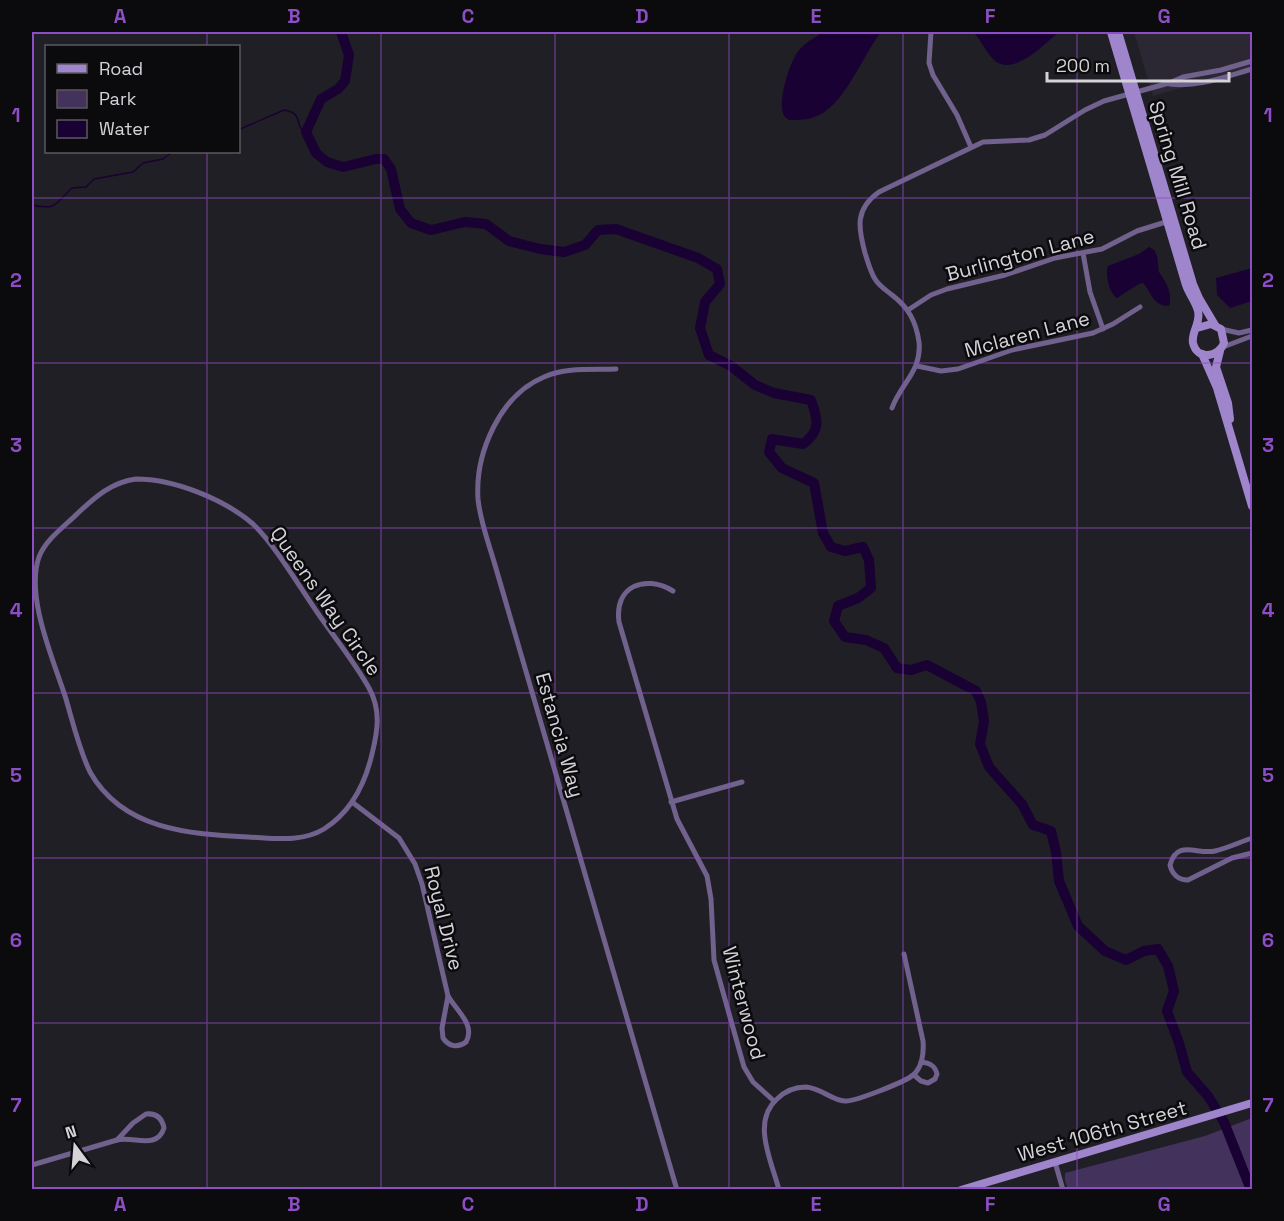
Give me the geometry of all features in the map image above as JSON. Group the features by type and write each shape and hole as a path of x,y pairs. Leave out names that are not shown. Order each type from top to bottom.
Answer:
{"street":[{"path":"931,32 929,63 933,75 957,115 971,147"},
{"name":"Spring Mill Road","path":"1111,32 1132,93 1170,221 1187,290 1198,311 1197,328"},
{"name":"Spring Mill Road","path":"1118,32 1132,93"},
{"path":"892,408 899,392 917,366 919,340 908,310 879,285 872,274 860,235 859,223 863,208 870,198 983,142 1029,140 1045,135 1091,107 1168,84 1183,77 1252,61"},
{"path":"1168,84 1194,83 1252,69"},
{"name":"Spring Mill Road","path":"1170,221 1196,293 1218,327"},
{"name":"Burlington Lane","path":"908,310 931,295 946,289 1005,275 1055,258 1102,249 1137,231 1170,221"},
{"path":"1083,253 1090,292 1103,329"},
{"name":"Mclaren Lane","path":"917,366 949,371 1021,347 1080,336 1103,329 1140,307"},
{"path":"1234,442 1217,388 1202,354 1193,342 1193,337 1197,328 1206,324 1239,333 1252,330"},
{"path":"1218,327 1224,338 1216,367 1228,403 1234,442 1252,506"},
{"path":"1202,354 1211,355 1252,336"},
{"name":"Estancia Way","path":"616,369 568,370 543,377 521,392 499,418 492,431 480,466 478,496 495,565 677,1190"},
{"name":"Queens Way Circle","path":"128,480 155,480 187,488 245,518 264,537 282,562 367,683 375,701 378,722 369,770 352,802 324,829 304,837 284,839 183,832 154,824 121,808 104,792 87,766 42,620 33,583 39,558 51,539 104,491 128,480"},
{"name":"Winterwood","path":"673,591 666,586 650,582 635,585 622,599 618,611 619,622 671,802 682,830 707,876 711,900 714,960 744,1067 753,1082 774,1101"},
{"path":"671,802 742,782"},
{"name":"Royal Drive","path":"352,802 399,838 415,864 422,884 448,996 470,1031 466,1042 458,1046 449,1044 443,1038 442,1028 448,996"},
{"path":"1252,838 1215,852 1186,849 1179,851 1170,865 1175,875 1182,880 1188,880 1232,858 1252,853"},
{"path":"779,1190 764,1129 766,1116 774,1101 787,1092 806,1088 826,1093 841,1101 852,1101 914,1075 921,1062 922,1041 904,954"},
{"path":"914,1075 928,1083 938,1074 932,1065 921,1062"},
{"name":"West 106th Street","path":"961,1190 1252,1103"},
{"path":"32,1165 127,1138 152,1141 160,1136 164,1128 163,1124 158,1116 146,1114 133,1122 117,1140"},
{"path":"1055,1162 1063,1190"}],"shaded area":[{"path":"1134,32 1252,32 1252,67 1153,96"}],"green space":[{"path":"1252,1118 1252,1189 1068,1189 1065,1181 1065,1173 1205,1136"}],"water":[{"path":"823,32 881,32 834,104 812,118 789,120 784,116 782,99 789,70 800,49"},
{"path":"973,32 1059,32 1027,58 1008,65 1000,64 992,58"},
{"path":"1149,247 1155,251 1159,272 1168,288 1169,306 1159,304 1143,283 1117,298 1108,283 1108,266 1139,254"},
{"path":"1252,268 1252,301 1230,308 1217,295 1216,278"}],"waterway":[{"path":"341,32 349,55 345,81 338,89 321,99 306,132 316,153 327,162 343,167 384,159 391,169 400,209 411,223 431,230 465,222 486,224 509,241 564,252 585,245 598,230 616,229 698,258 717,269 720,284 705,302 700,328 709,355 731,366 755,385 774,393 811,400 816,424 809,439 803,444 772,439 769,452 782,468 814,483 823,533 831,547 845,551 863,547 869,560 871,588 858,598 838,606 834,621 845,637 866,640 884,648 897,668 911,670 927,665 976,691 981,702 984,721 980,744 989,767 1022,804 1033,825 1051,831 1059,881 1078,926 1105,951 1126,960 1144,951 1158,949 1168,966 1174,991 1167,1011 1187,1072 1208,1096 1224,1122 1251,1190"},
{"path":"240,129 284,110 297,117 300,128 307,135"},
{"path":"32,205 52,206 72,188 86,187 94,179 133,172 143,163 163,159 171,153"}]}
